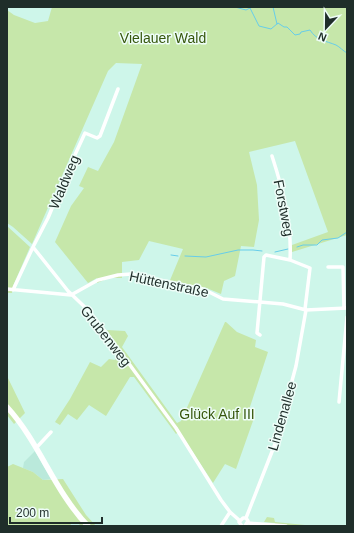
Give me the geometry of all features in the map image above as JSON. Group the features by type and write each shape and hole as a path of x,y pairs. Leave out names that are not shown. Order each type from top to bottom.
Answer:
{"main road":[{"path":"7,407 37,447 58,485 76,513 88,526"}],"street":[{"name":"Waldweg","path":"13,290 48,218 85,133 97,138 100,136 118,89"},
{"name":"Forstweg","path":"272,156 284,197 288,218 290,260"},
{"name":"Grubenweg","path":"33,247 71,295 90,312 176,428 205,477 230,512 240,520"},
{"name":"Forstweg","path":"260,302 264,257 266,255 290,260 310,268"},
{"path":"328,267 343,267 345,308"},
{"name":"Lindenallee","path":"246,518 275,444 296,366 306,309 310,268"},
{"name":"Hüttenstraße","path":"71,295 98,280 118,275 131,274 203,289 223,299 283,304 306,309 345,308"},
{"path":"7,289 71,295"},
{"path":"260,302 257,333 260,335"},
{"path":"339,402 347,317"},
{"path":"37,447 51,432"},
{"path":"221,526 230,512"},
{"path":"242,526 240,524 241,518 246,518 246,524 286,526"}],"shaded area":[{"path":"35,451 51,479 43,480 33,472 23,468 24,462"}],"green space":[{"name":"Vielauer Wald","path":"52,7 347,7 347,235 292,252 292,245 328,232 295,141 249,152 257,185 259,220 254,247 241,246 235,276 224,281 221,294 204,287 203,292 168,285 183,249 149,241 139,260 122,262 122,278 109,278 97,283 97,278 88,283 55,242 71,206 84,188 79,186 88,167 98,171 114,142 142,64 116,63 108,71 32,244 7,223 7,10 14,15 35,23 48,21"},
{"path":"7,226 30,247 13,286 12,293 7,293"},
{"name":"Glück Auf III","path":"225,322 237,332 256,340 255,347 268,352 247,416 254,418 236,469 225,464 213,483 179,431 176,434 134,377 130,377 106,416 89,405 77,420 68,414 60,425 55,422 70,399 90,362 101,367 109,359 115,360 120,350 107,330 125,331 128,336 122,347 177,423 181,421"},
{"path":"7,376 25,413 14,424 7,415"},
{"path":"13,464 33,472 43,480 63,479 86,515 96,526 81,526 78,523 72,522 70,526 7,526 7,467"},
{"path":"267,517 274,518 275,522 315,526 276,526 275,523 264,522"}],"waterway":[{"path":"226,7 231,7"},
{"path":"235,7 246,10 250,8 259,26 271,29 278,23 284,27 287,27 295,35 310,30 318,38 336,45 347,53"},
{"path":"273,7 277,24"},
{"path":"297,247 303,245 317,245 322,240 338,238 347,232"},
{"path":"275,252 288,249"},
{"path":"185,256 206,257 238,250 262,251"},
{"path":"171,255 178,256"}]}
